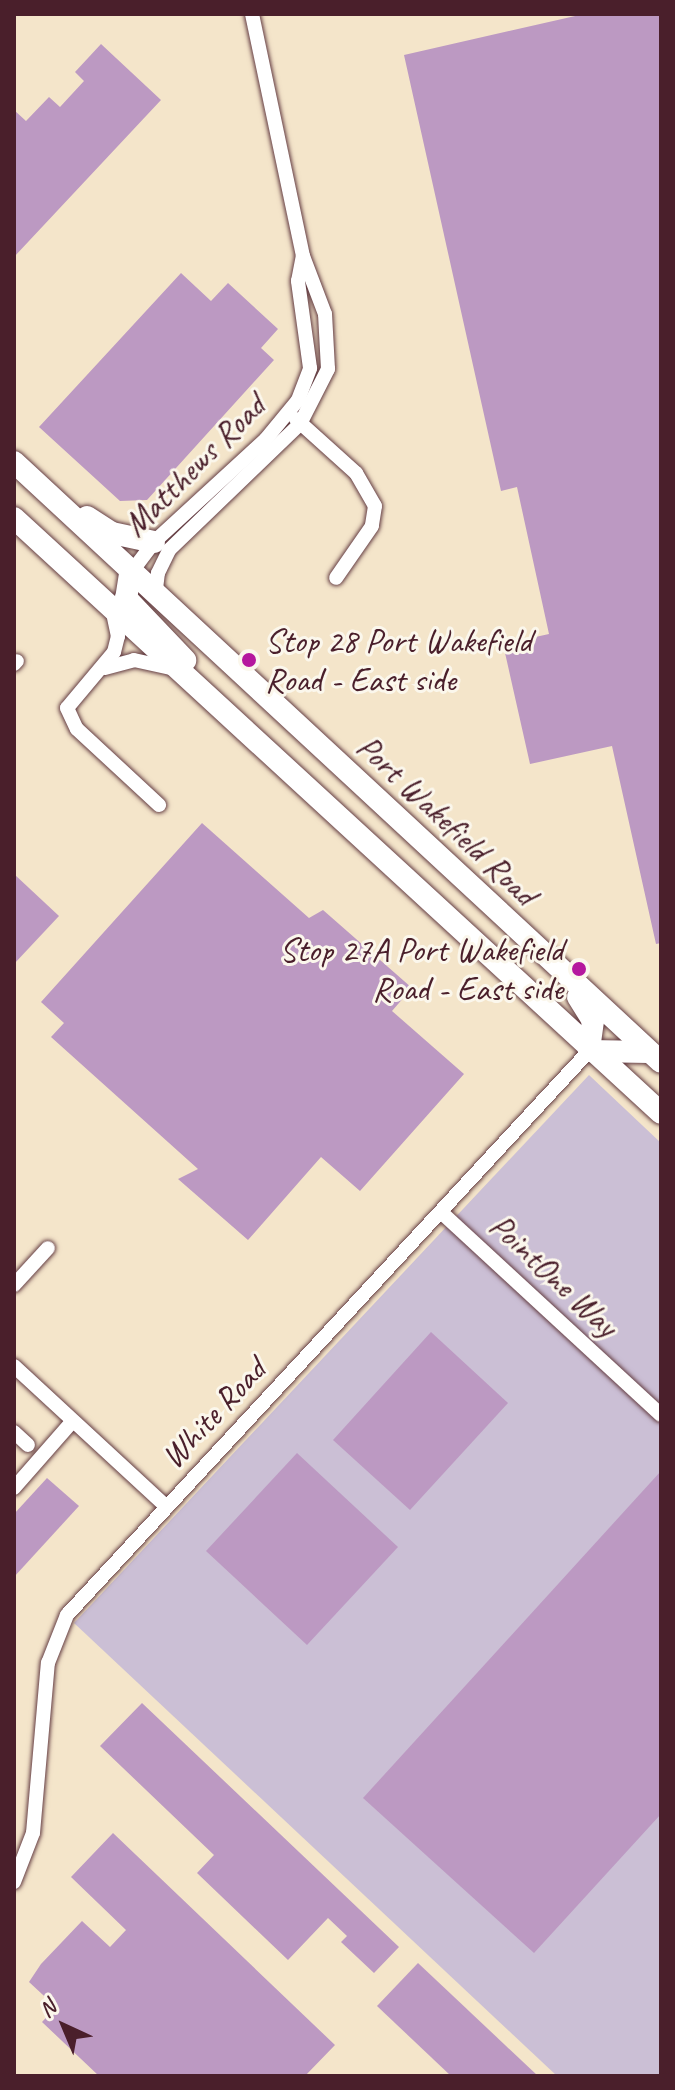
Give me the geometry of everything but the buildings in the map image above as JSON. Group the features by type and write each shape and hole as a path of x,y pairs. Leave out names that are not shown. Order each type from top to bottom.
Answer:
{"highway":[{"name":"Port Wakefield Road","path":"14,462 155,598 655,1057"},
{"path":"48,493 112,533 154,542"},
{"path":"14,518 589,1051 661,1113"},
{"path":"130,574 126,598 188,663 197,689"},
{"path":"568,978 593,1021 589,1051"},
{"path":"589,1051 655,1057"}],"street":[{"name":"Matthews Road","path":"155,598 158,573 169,550 295,418 310,368 298,281 303,256 252,14"},
{"name":"Matthews Road","path":"130,574 154,542 295,418"},
{"path":"295,418 356,473 375,506 372,526 336,578"},
{"path":"113,613 118,636 104,668 67,708 77,729 159,805"},
{"path":"104,668 134,660 175,669"},
{"name":"White Road","path":"14,1882 33,1833 54,1642 67,1615 589,1051"},
{"name":"PointOne Way","path":"441,1212 661,1415"},
{"path":"14,1285 48,1248"},
{"path":"14,1366 71,1423 167,1507"},
{"path":"14,1488 71,1423"},
{"path":"14,1432 28,1445"}],"shaded area":[{"path":"589,1075 661,1143 661,2076 557,2076 74,1623"}],"place":[{"name":"Stop 28 Port Wakefield Road - East side","path":"249,660"},
{"name":"Stop 27A Port Wakefield Road - East side","path":"579,969"}]}
